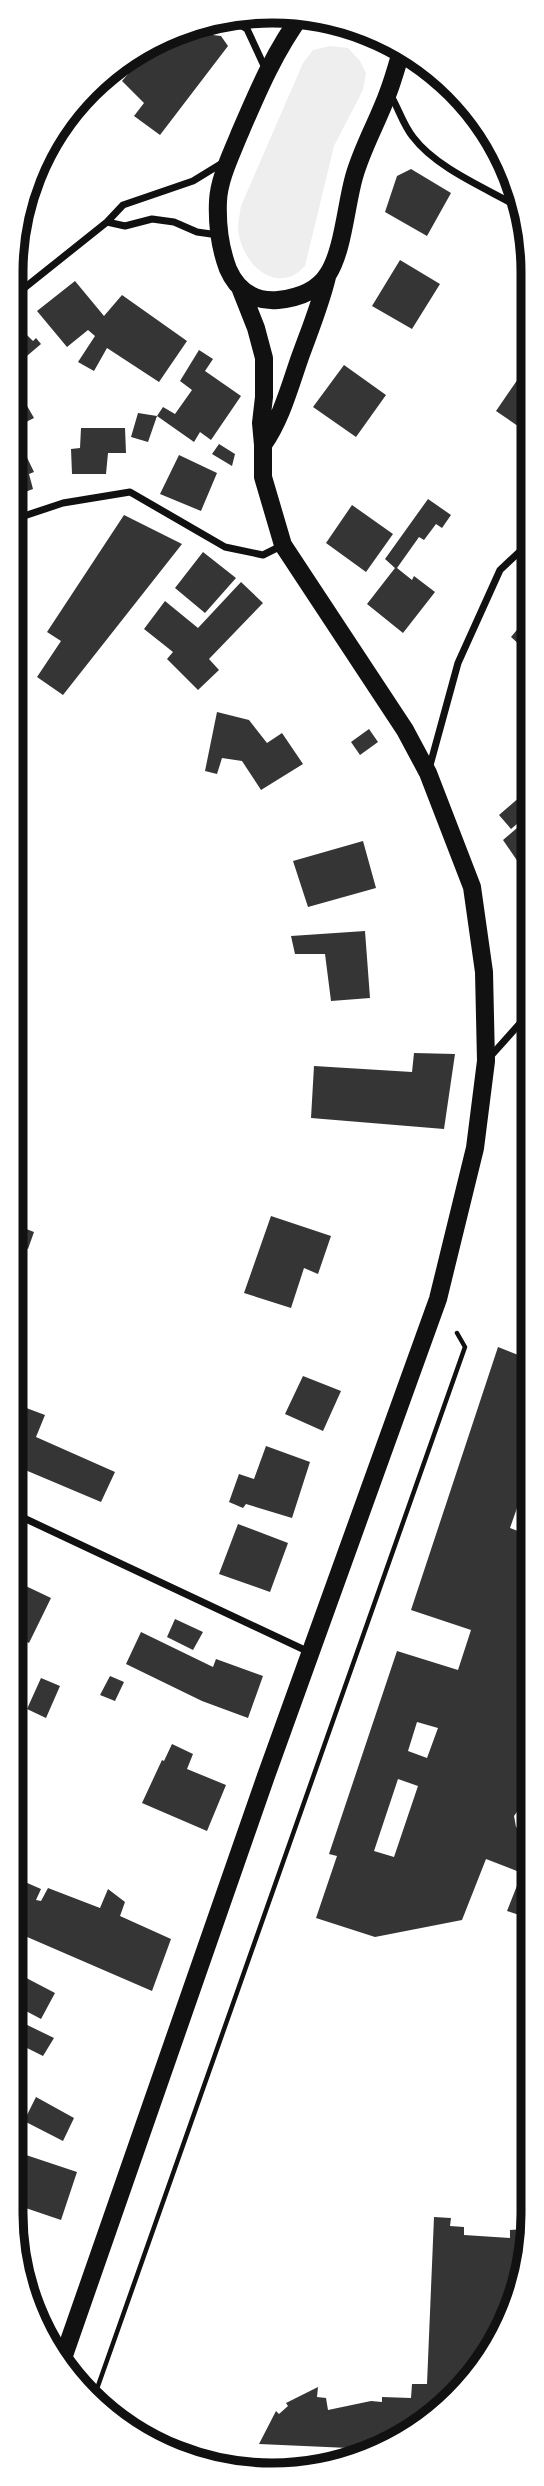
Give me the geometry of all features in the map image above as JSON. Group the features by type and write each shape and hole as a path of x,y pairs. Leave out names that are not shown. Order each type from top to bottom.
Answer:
{"main road":[{"path":"65,2352 310,1653 438,1299 475,1148 486,1061 484,972 472,887 428,773 405,730 283,545 263,477 261,423 264,358 242,290 233,279 226,263 219,235 218,198 230,158 267,72 295,24"},
{"path":"263,445 274,429 320,306 327,277 334,263 354,174 389,92 397,56"},
{"path":"242,290 259,299 297,298 327,277"}],"street":[{"path":"240,25 247,29 267,72"},
{"path":"389,92 411,135 424,150 440,163 512,203"},
{"path":"23,289 107,222 123,205 193,181 230,158"},
{"path":"107,222 125,226 152,219 174,222 197,232 219,235"},
{"path":"23,516 63,503 130,492 225,547 263,555 283,545"},
{"path":"428,773 458,663 500,570 521,550"},
{"path":"486,1061 521,1022"},
{"path":"23,1518 310,1653"}],"path":[{"path":"96,2390 464,1347 438,1299"}],"shaded area":[{"path":"330,46 348,48 360,61 366,73 363,90 334,146 305,266 292,276 272,277 255,266 243,248 238,228 241,206 303,63 313,50"}],"building":[{"path":"200,33 221,36 228,46 160,135 134,116 144,103 122,81 128,74 124,71 147,56"},
{"path":"411,169 451,193 427,236 385,212 397,176"},
{"path":"400,260 440,284 412,329 372,306"},
{"path":"75,281 104,316 122,295 187,341 159,382 107,348 94,371 78,362 95,336 88,330 67,347 37,311"},
{"path":"23,331 33,341 36,338 41,344 23,359"},
{"path":"199,350 213,359 205,371 241,396 211,440 200,432 194,442 157,416 163,407 175,414 192,390 180,381"},
{"path":"344,365 386,395 356,437 313,407"},
{"path":"521,375 521,428 496,411"},
{"path":"23,399 34,418 26,422 23,417"},
{"path":"138,413 157,416 148,442 131,437"},
{"path":"81,428 125,428 126,453 108,453 106,474 72,474 71,449 80,448"},
{"path":"219,444 235,454 232,466 212,454"},
{"path":"23,449 34,472 29,474 33,489 23,493"},
{"path":"179,455 217,473 201,511 160,494"},
{"path":"428,499 451,515 442,528 436,524 424,540 419,537 397,568 412,580 414,576 435,592 403,633 367,604 395,568 385,559"},
{"path":"352,505 393,534 366,572 326,543"},
{"path":"124,515 182,544 63,695 37,677 61,641 47,632"},
{"path":"203,552 236,578 205,613 175,588"},
{"path":"241,582 263,603 209,659 219,670 198,690 167,659 173,652 144,629 165,601 198,628"},
{"path":"521,625 521,646 511,637"},
{"path":"217,712 249,720 267,743 282,733 303,764 261,790 242,761 222,758 217,774 205,771"},
{"path":"369,729 378,742 360,755 351,742"},
{"path":"521,796 521,820 511,829 499,815"},
{"path":"521,825 521,866 503,840"},
{"path":"363,841 376,888 308,907 293,861"},
{"path":"365,931 370,998 331,1001 325,954 295,954 291,936"},
{"path":"414,1053 455,1054 444,1129 311,1118 314,1066 412,1072"},
{"path":"271,1216 331,1236 318,1274 304,1268 291,1308 244,1293"},
{"path":"23,1228 34,1232 28,1249 23,1247"},
{"path":"498,1347 521,1356 521,1497 510,1528 521,1532 521,1806 514,1816 516,1827 521,1831 521,1873 486,1859 462,1920 375,1937 316,1918 337,1856 329,1854 397,1651 458,1670 471,1630 411,1610","holes":["417,1722 438,1728 427,1758 408,1751","398,1779 418,1786 394,1857 374,1851"]},
{"path":"303,1376 341,1391 323,1431 285,1414"},
{"path":"23,1407 45,1415 36,1437 115,1472 101,1502 23,1469"},
{"path":"266,1446 310,1462 292,1518 246,1504 243,1508 229,1502 239,1474 254,1479"},
{"path":"238,1524 288,1543 270,1592 219,1574"},
{"path":"23,1585 51,1598 29,1643 23,1640"},
{"path":"175,1619 203,1632 193,1650 167,1637"},
{"path":"141,1632 213,1667 216,1659 263,1676 248,1718 202,1701 126,1664"},
{"path":"110,1676 124,1682 115,1701 100,1695"},
{"path":"41,1678 60,1686 46,1718 27,1709"},
{"path":"172,1744 193,1754 187,1769 226,1785 207,1831 142,1803"},
{"path":"521,1876 521,1916 507,1911"},
{"path":"25,1882 41,1889 36,1900 41,1901 48,1888 100,1908 108,1889 125,1902 120,1916 171,1939 152,1991 23,1935"},
{"path":"23,1976 55,1993 41,2019 23,2009"},
{"path":"23,2023 54,2038 43,2056 23,2046"},
{"path":"36,2097 74,2118 63,2141 24,2121"},
{"path":"23,2154 77,2172 61,2220 23,2207"},
{"path":"434,2217 451,2218 450,2226 464,2227 464,2235 510,2238 510,2230 521,2229 513,2279 496,2324 470,2366 424,2412 397,2430 356,2448 259,2444 276,2411 279,2414 288,2406 286,2403 318,2387 317,2397 326,2398 328,2410 371,2401 382,2402 382,2397 411,2398 412,2384 427,2384"}]}
